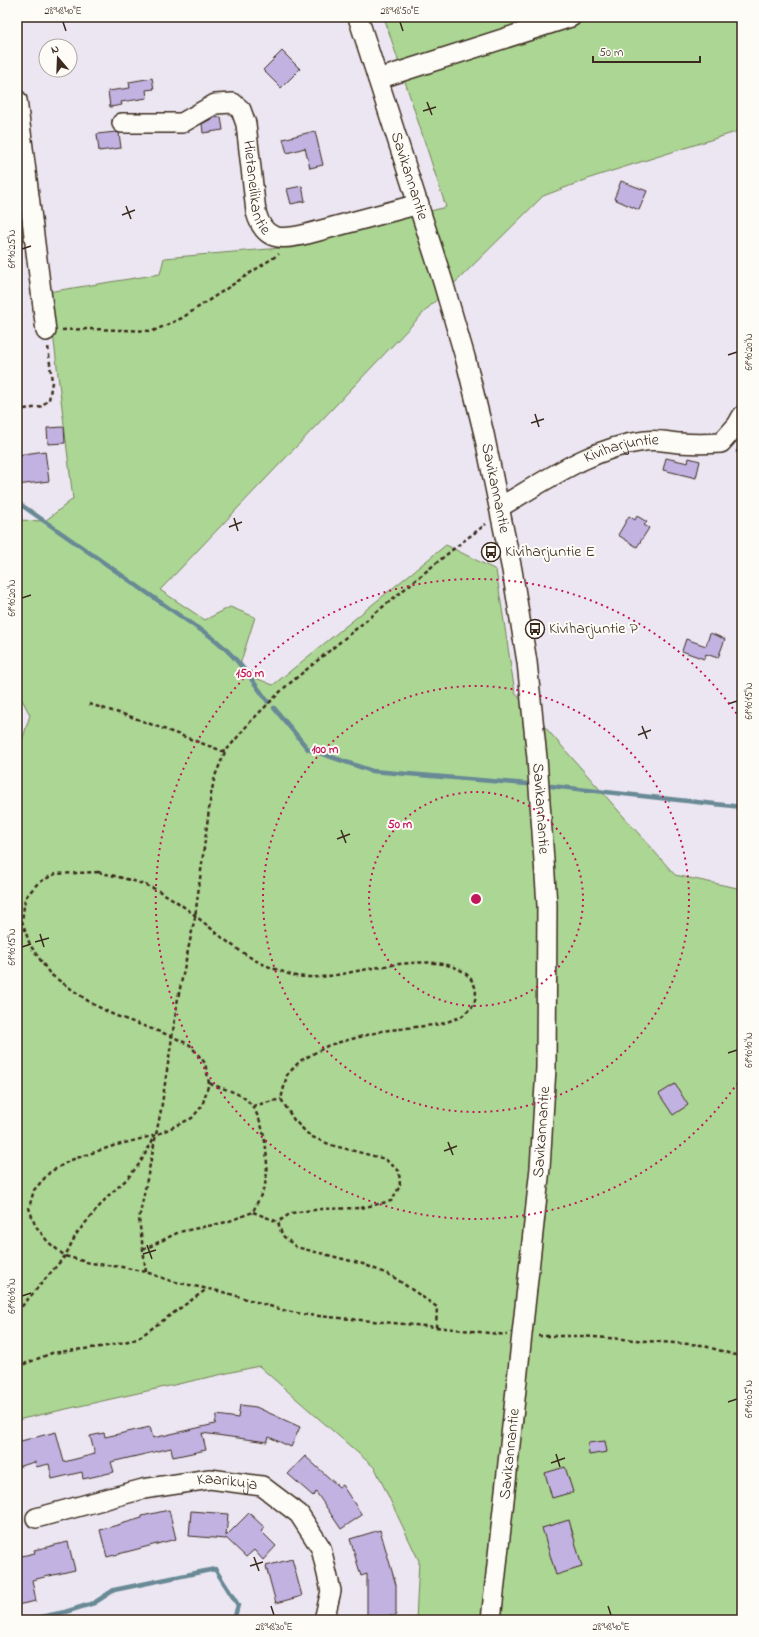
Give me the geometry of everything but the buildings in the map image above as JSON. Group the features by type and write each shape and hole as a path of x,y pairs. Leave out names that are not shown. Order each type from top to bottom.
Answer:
{"street":[{"name":"Savikannantie","path":"358,17 419,204 466,357 484,434 512,570 527,669 537,758 547,905 546,1076 540,1168 523,1336 491,1620"},
{"path":"378,79 571,17"},
{"path":"17,100 46,331"},
{"name":"Hietaneilikantie","path":"122,123 182,123 215,104 233,103 241,110 246,124 258,222 272,237 291,238 419,204"},
{"name":"Kiviharjuntie","path":"500,510 571,465 628,443 647,440 694,444 721,443 737,425 742,416"},
{"name":"Kaarikuja","path":"36,1518 143,1489 210,1479 262,1486 299,1514 321,1548 331,1591 324,1620"}],"path":[{"path":"17,410 40,407 49,400 52,382 46,331 90,329 154,331 182,318 281,252"},
{"path":"146,1272 138,1219 161,1110 178,998 195,917 211,794 215,776 225,752 250,722 284,688 500,510"},
{"path":"89,704 129,716 225,752"},
{"path":"278,1222 290,1213 321,1209 361,1208 391,1201 400,1186 398,1171 385,1159 331,1145 310,1136 294,1120 281,1099 287,1075 300,1061 329,1045 370,1033 441,1024 461,1017 474,1005 476,988 465,973 454,966 432,962 386,966 327,976 294,976 266,966 230,945 206,924 167,895 147,884 98,872 55,874 38,883 25,898 22,921 30,945 50,974 91,1003 114,1015 172,1036 190,1045 205,1063 209,1084 202,1106 192,1118 156,1135 113,1146 71,1160 50,1172 34,1190 29,1208 35,1225 48,1242 65,1256 90,1263 146,1272 171,1281 227,1293 286,1311 308,1315 523,1336 581,1336 701,1345 742,1358"},
{"path":"209,1084 243,1096 253,1106 258,1119 268,1152 266,1182 253,1212"},
{"path":"253,1106 281,1099"},
{"path":"17,1312 65,1256 77,1233 108,1196 127,1179 140,1163 156,1135"},
{"path":"143,1250 179,1232 227,1222 253,1212 278,1222"},
{"path":"278,1222 282,1235 296,1247 363,1264 392,1276 437,1307 436,1327"},
{"path":"17,1367 52,1353 106,1346 136,1338 207,1289"}],"green space":[{"path":"384,17 742,17 742,130 596,176 543,196 430,306 160,590 205,620 230,607 255,617 238,671 273,685 446,545 496,570 515,693 675,875 742,889 742,1620 416,1620 419,1561 375,1468 259,1366 17,1420 17,757 30,715 17,690 17,520 45,521 73,499 48,292 160,274 164,258 292,247 446,207"}],"waterway":[{"path":"17,502 208,634 236,660 268,702"},
{"path":"274,708 308,749 372,771 528,784"},
{"path":"551,786 742,807"},
{"path":"26,1620 65,1612 94,1603 114,1590 215,1569 238,1605 234,1620"}],"place":[{"name":"Kiviharjuntie E","path":"491,552"},
{"name":"Kiviharjuntie P","path":"535,629"}]}
